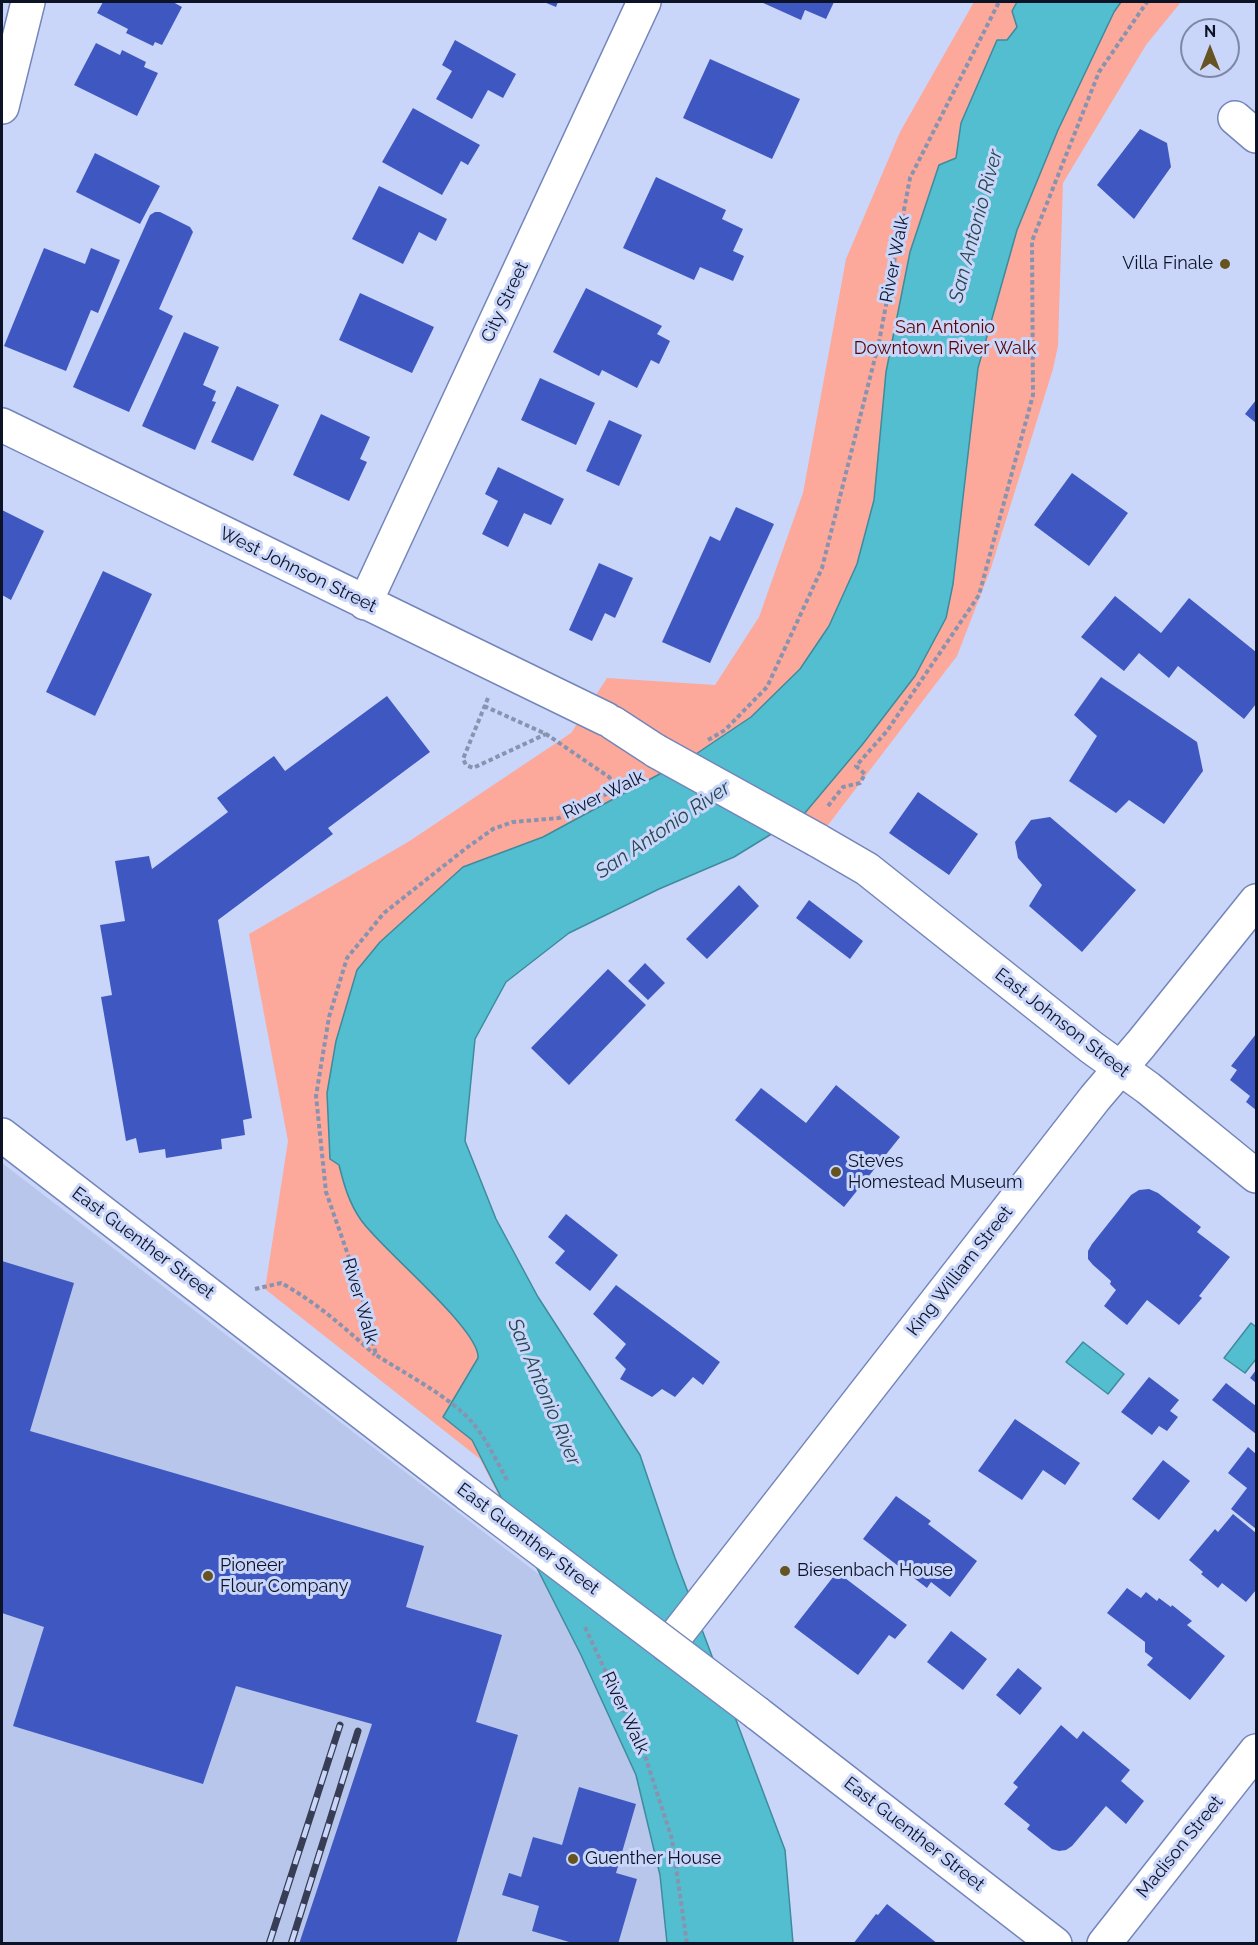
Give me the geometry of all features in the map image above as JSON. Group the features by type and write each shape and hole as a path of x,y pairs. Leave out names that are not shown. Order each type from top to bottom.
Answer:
{"street":[{"path":"2,107 28,2"},
{"name":"City Street","path":"365,603 645,2"},
{"name":"West Johnson Street","path":"2,425 605,718"},
{"name":"River Walk","path":"605,718 656,751 819,827 867,869"},
{"name":"East Johnson Street","path":"867,869 1257,1176"},
{"name":"King William Street","path":"668,1646 1095,1098 1257,901"},
{"name":"East Guenther Street","path":"2,1135 1055,1944"},
{"name":"Madison Street","path":"1104,1944 1257,1751"}],"path":[{"name":"River Walk","path":"705,741 725,730 767,687 822,568 879,342 910,178 999,2"},
{"path":"819,827 843,787 860,783 866,774 855,766 887,731 979,595 1033,395 1032,241 1099,72 1147,2"},
{"path":"503,668 484,706 463,759 466,765 473,768 546,734"},
{"path":"484,706 546,734 609,777 618,788"},
{"name":"River Walk","path":"511,1487 479,1430 466,1415 450,1402 376,1356 361,1292 326,1192 316,1096 329,1017 347,958 384,913 465,849 493,829 513,822 558,818 637,778"},
{"path":"229,1308 250,1290 280,1282 305,1296 376,1356"},
{"name":"River Walk","path":"582,1621 650,1769 672,1839 687,1944"}],"shaded area":[{"path":"2,1163 541,1576 581,1655 636,1775 660,1875 667,1943 2,1943"}],"green space":[{"name":"San Antonio Downtown River Walk","path":"974,2 1181,2 1146,45 1063,183 1058,346 1053,369 991,568 957,656 809,850 775,832 734,857 659,889 569,933 506,982 475,1039 465,1141 496,1219 538,1297 640,1455 675,1558 785,1850 793,1943 667,1943 660,1875 636,1775 581,1655 480,1459 265,1289 288,1141 249,934 408,842 571,733 607,678 715,685 759,617 803,493 846,259 900,132"}],"water":[{"name":"San Antonio Downtown River Walk","path":"1017,2 1121,2 1114,12 1058,130 1017,230 978,368 953,584 946,618 915,676 862,745 804,814 734,857 659,889 569,933 506,982 475,1039 465,1141 496,1219 538,1297 640,1455 675,1558 785,1850 793,1943 667,1943 660,1875 636,1775 581,1655 472,1440 443,1417 478,1358 475,1345 447,1309 361,1220 350,1200 339,1165 330,1159 327,1093 336,1041 357,970 380,942 463,867 543,837 693,756 751,717 800,669 829,626 857,564 874,500 886,372 910,252 939,165 956,158 961,123 997,40 1007,40 1017,27 1012,11"},
{"path":"1251,1323 1256,1327 1256,1359 1245,1373 1224,1358"},
{"path":"1083,1342 1124,1374 1108,1394 1066,1362"}],"building":[{"path":"103,2 173,2 182,7 162,45 155,42 153,46 126,33 128,29 97,13"},
{"path":"544,2 558,2 556,7"},
{"path":"761,2 834,2 826,19 805,10 801,20"},
{"path":"455,40 516,74 503,98 488,90 472,119 436,99 452,71 442,65"},
{"path":"96,43 120,55 122,50 146,62 144,67 158,73 137,116 74,85"},
{"path":"710,59 800,99 772,159 683,118"},
{"path":"413,108 480,145 468,165 461,161 442,195 382,162"},
{"path":"1140,129 1167,143 1171,167 1134,219 1097,185"},
{"path":"95,153 160,186 140,224 76,192"},
{"path":"656,177 726,210 722,219 743,229 733,251 744,256 733,281 700,267 694,280 623,248"},
{"path":"379,186 447,219 436,241 419,232 403,264 352,239"},
{"path":"160,212 190,227 193,232 159,309 173,316 129,412 73,387 150,215"},
{"path":"44,248 85,264 91,248 120,260 98,313 91,310 66,371 4,346"},
{"path":"586,288 662,326 657,334 670,341 659,364 651,360 637,388 602,370 599,376 553,352"},
{"path":"360,293 434,327 412,373 339,340"},
{"path":"184,332 219,347 203,385 216,391 212,401 216,402 195,450 142,426"},
{"path":"540,378 595,403 576,445 521,420"},
{"path":"237,386 279,405 253,461 211,442"},
{"path":"1256,400 1256,423 1245,414"},
{"path":"321,414 370,437 360,459 367,462 349,501 293,475"},
{"path":"609,420 642,435 619,486 586,471"},
{"path":"498,467 564,499 551,525 524,513 508,547 482,534 498,501 485,494"},
{"path":"1072,473 1128,513 1089,566 1034,525"},
{"path":"736,507 774,524 710,663 662,642 710,536 720,541"},
{"path":"2,510 44,531 11,600 2,595"},
{"path":"599,563 633,578 615,618 605,613 592,641 569,630"},
{"path":"103,571 152,594 95,716 46,692"},
{"path":"1115,596 1161,633 1189,598 1256,652 1256,704 1244,719 1178,666 1169,678 1139,653 1124,671 1081,637"},
{"path":"1101,677 1197,742 1203,771 1164,824 1129,800 1116,813 1069,781 1097,736 1074,715"},
{"path":"387,696 430,752 328,828 333,834 218,920 252,1118 243,1120 245,1135 221,1139 222,1149 166,1158 165,1149 139,1153 136,1138 126,1141 101,997 112,995 100,925 125,921 115,861 149,856 152,869 228,812 217,798 274,756 285,771"},
{"path":"918,792 978,834 949,875 889,833"},
{"path":"1050,817 1136,890 1082,952 1029,906 1042,885 1018,858 1015,842 1031,820"},
{"path":"739,885 759,906 707,959 686,939"},
{"path":"809,900 863,941 850,959 796,918"},
{"path":"645,963 665,983 648,1000 628,981"},
{"path":"608,969 646,1005 569,1085 531,1048"},
{"path":"1256,1034 1256,1110 1246,1102 1250,1096 1230,1080 1237,1070 1231,1066"},
{"name":"Steves Homestead Museum","path":"836,1085 900,1137 844,1207 735,1120 761,1088 806,1123"},
{"path":"1149,1189 1158,1193 1201,1227 1197,1232 1230,1257 1199,1296 1202,1298 1179,1325 1147,1300 1127,1325 1104,1306 1116,1290 1110,1284 1111,1281 1088,1259 1088,1251 1092,1244 1131,1195 1139,1190"},
{"path":"566,1214 618,1255 590,1291 555,1263 565,1251 548,1237"},
{"name":"Pioneer Flour Company","path":"2,1261 74,1283 30,1431 424,1546 406,1607 502,1635 476,1722 518,1735 456,1944 299,1944 372,1724 236,1686 203,1784 13,1726 44,1627 2,1613"},
{"path":"616,1285 720,1362 703,1385 693,1377 675,1397 662,1389 652,1397 620,1379 626,1369 615,1358 626,1344 593,1314"},
{"path":"1256,1370 1256,1383 1250,1378"},
{"path":"1149,1377 1179,1400 1170,1411 1178,1417 1167,1431 1159,1426 1152,1435 1121,1412"},
{"path":"1226,1383 1256,1406 1256,1434 1212,1400"},
{"path":"1015,1419 1080,1463 1065,1485 1043,1470 1022,1500 978,1471"},
{"path":"1248,1447 1256,1454 1256,1529 1231,1509 1247,1488 1228,1473"},
{"path":"1163,1460 1190,1481 1159,1520 1132,1499"},
{"path":"896,1496 931,1521 928,1524 977,1561 950,1597 931,1582 927,1588 863,1539"},
{"path":"1233,1514 1256,1533 1256,1590 1246,1602 1222,1583 1218,1588 1189,1560 1215,1529 1218,1532"},
{"path":"837,1572 907,1625 895,1639 889,1635 858,1675 794,1627"},
{"path":"1127,1588 1141,1598 1146,1592 1157,1601 1159,1598 1171,1607 1172,1605 1192,1621 1187,1625 1225,1656 1190,1700 1147,1665 1153,1658 1145,1652 1145,1642 1107,1613"},
{"path":"951,1631 987,1659 963,1690 927,1662"},
{"path":"1018,1668 1042,1688 1020,1715 996,1695"},
{"path":"1061,1725 1077,1739 1083,1731 1130,1770 1121,1781 1144,1801 1126,1824 1106,1806 1072,1846 1059,1851 1052,1849 1027,1829 1030,1825 1004,1804 1018,1787 1013,1783"},
{"name":"Guenther House","path":"579,1787 636,1804 616,1873 637,1879 618,1944 576,1944 532,1931 539,1906 502,1895 509,1873 521,1877 533,1837 562,1845"},
{"path":"887,1904 938,1944 853,1944 876,1914 878,1915"}],"railway":[{"path":"269,1944 340,1725"},
{"path":"291,1944 358,1731"}],"place":[{"name":"Villa Finale","path":"1225,264"},
{"name":"Steves Homestead Museum","path":"836,1172"},
{"name":"Biesenbach House","path":"785,1571"},
{"name":"Pioneer Flour Company","path":"208,1576"},
{"name":"Guenther House","path":"573,1859"}],"water label":[{"name":"San Antonio River","path":"976,226"},
{"name":"San Antonio River","path":"663,830"},
{"name":"San Antonio River","path":"544,1392"}]}
